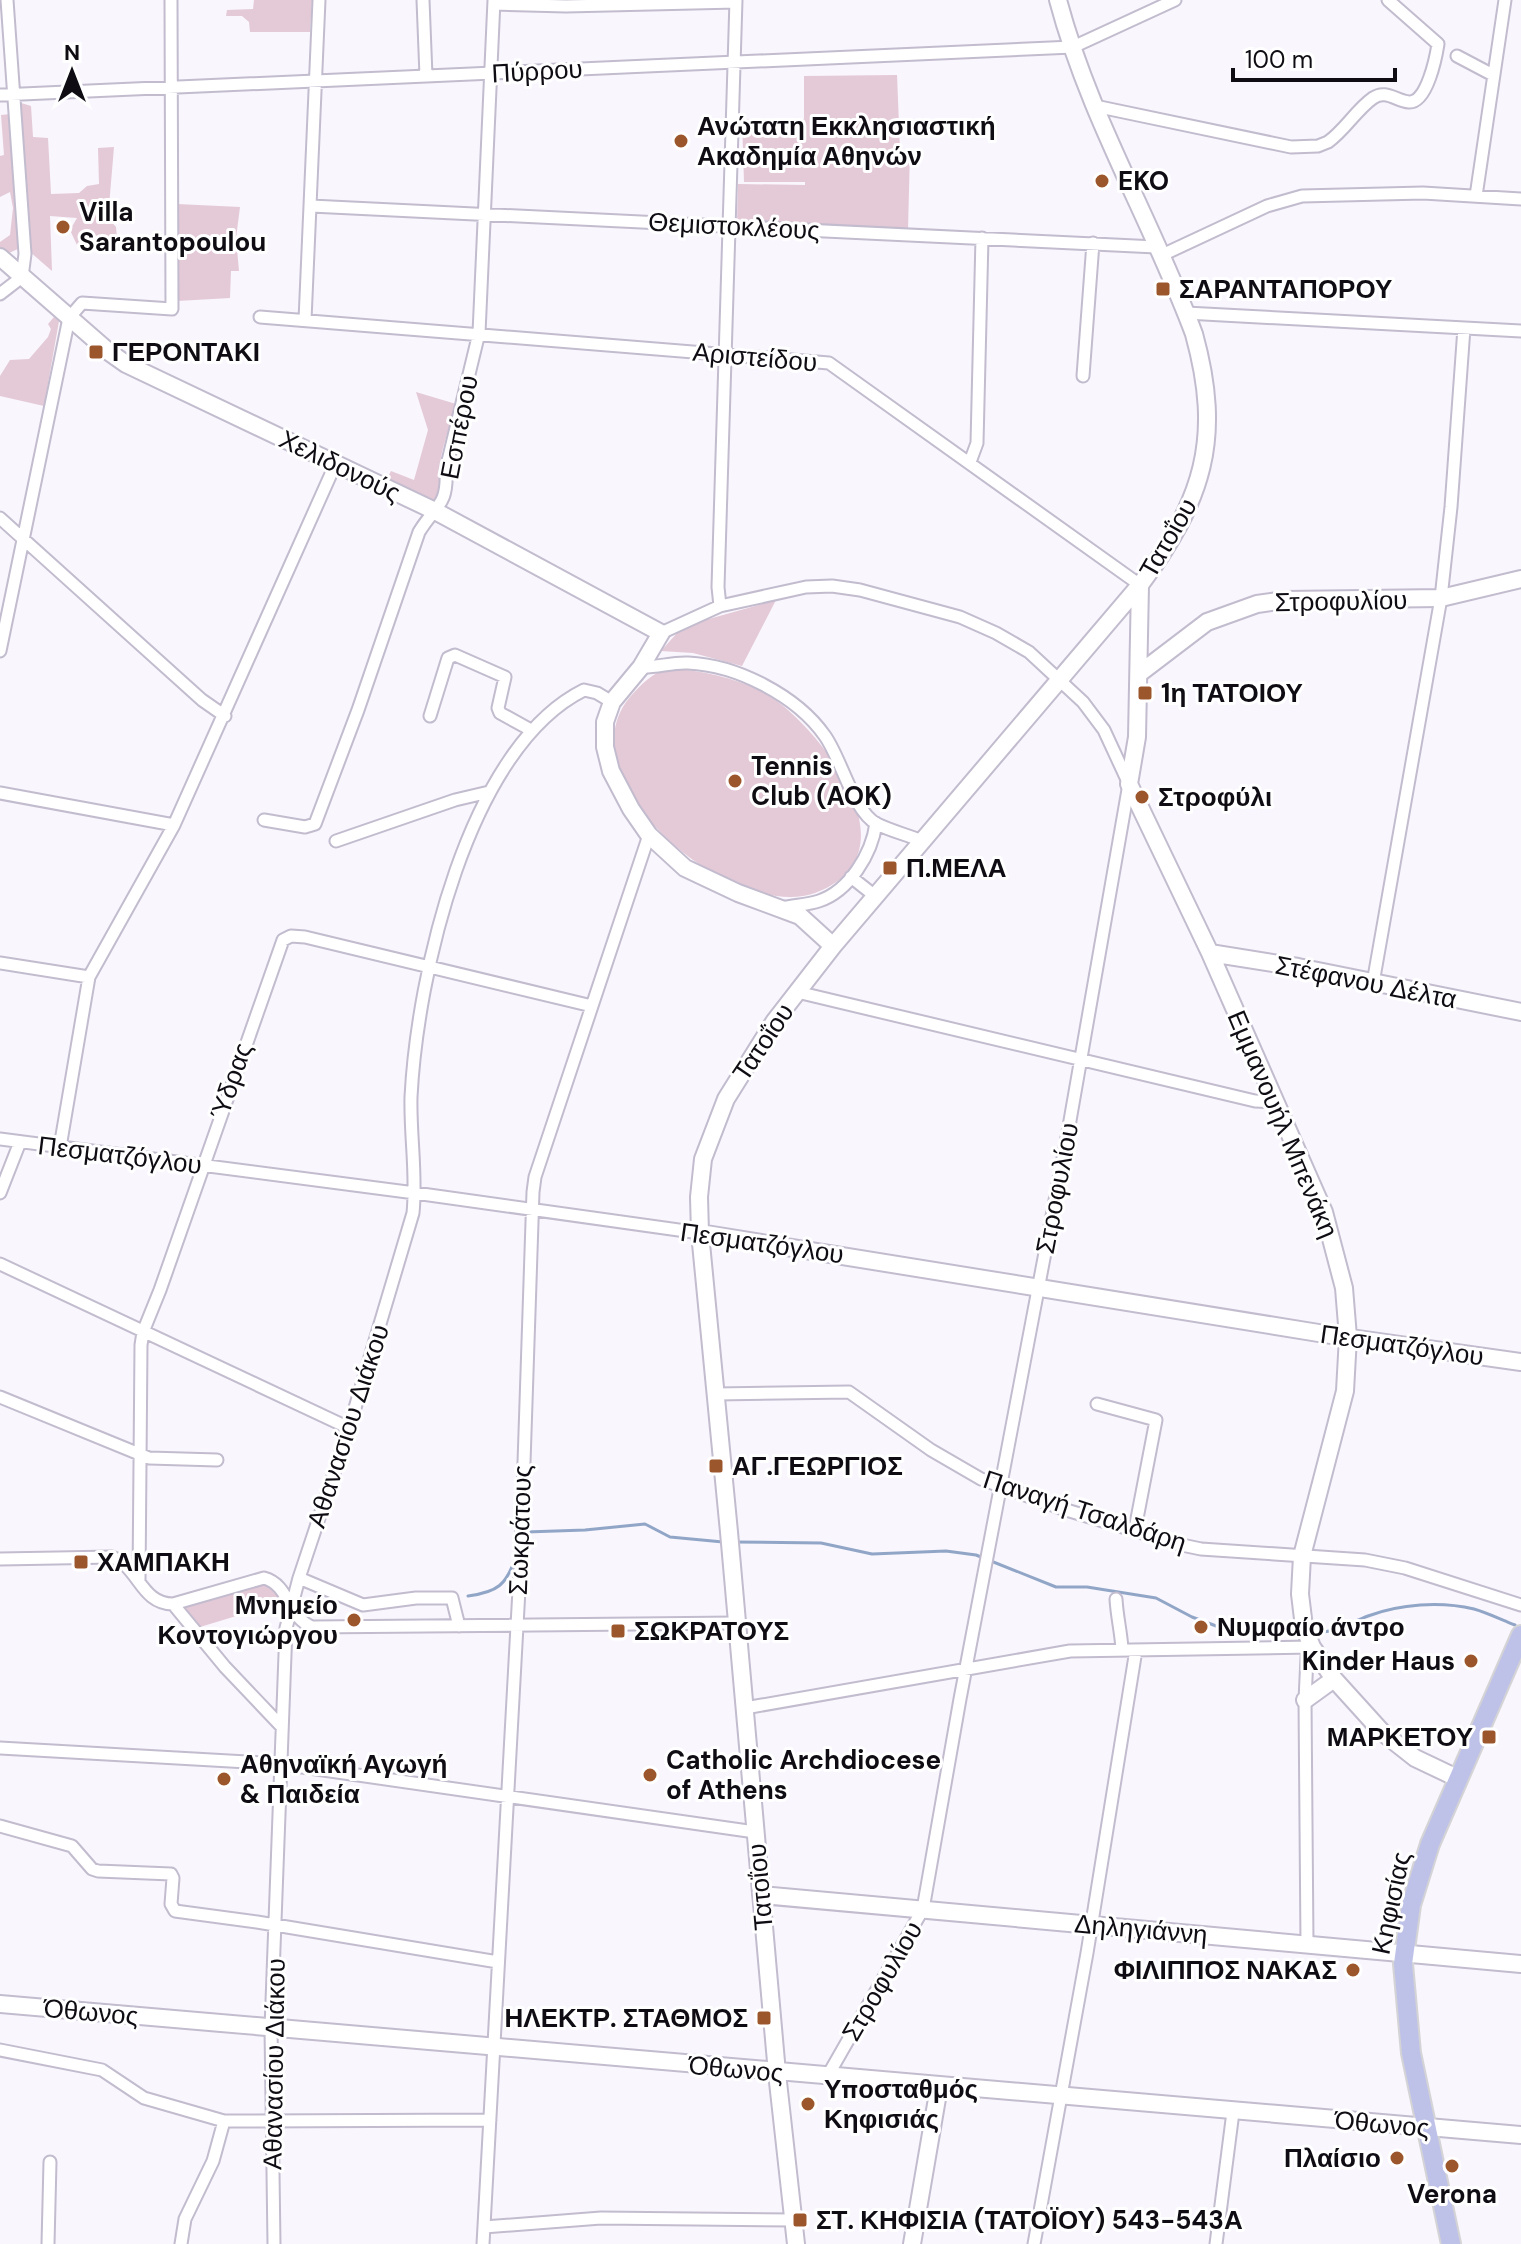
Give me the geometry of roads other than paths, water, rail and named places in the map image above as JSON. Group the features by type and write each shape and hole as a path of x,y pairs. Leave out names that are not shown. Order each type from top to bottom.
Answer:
{"main road":[{"name":"Κηφισίας","path":"1451,2244 1407,2029 1403,1953 1420,1873 1457,1778 1521,1635"}],"street":[{"path":"0,294 22,277 25,254 7,0"},
{"path":"0,651 69,318 82,303 172,309 171,0"},
{"path":"305,320 319,0"},
{"path":"423,0 426,76"},
{"name":"Τατοΐου","path":"796,2244 777,2073 700,1233 701,1171 717,1117 741,1071 797,992 1140,585 1165,552 1184,518 1203,470 1206,431 1197,345 1186,313 1095,106 1058,0"},
{"path":"1073,47 1175,0"},
{"path":"1095,106 1291,147 1318,146 1335,137 1375,96 1391,95 1408,102 1418,98 1434,67 1438,44 1388,0"},
{"path":"1476,196 1505,0"},
{"path":"494,2 566,6 736,1 718,587 720,606"},
{"name":"Εσπέρου","path":"264,820 305,827 315,824 419,532 442,505 447,486 446,469 479,333 494,2"},
{"name":"Πύρρου","path":"0,95 1073,47"},
{"path":"1457,56 1493,75"},
{"path":"1158,251 1285,199 1302,196 1423,193 1521,199"},
{"name":"Θεμιστοκλέους","path":"311,206 1093,243 1158,251"},
{"path":"970,462 977,443 982,238"},
{"path":"1083,376 1093,243"},
{"name":"Χελιδονούς","path":"0,257 126,364 435,511 661,633"},
{"path":"1186,313 1521,331"},
{"name":"Αριστείδου","path":"260,317 829,363 1140,585"},
{"path":"1373,983 1441,598 1464,328"},
{"path":"60,1147 89,977 174,825 335,465"},
{"path":"0,518 202,700 225,716"},
{"name":"Στροφυλίου","path":"827,2077 923,1909 1081,1059 1137,737 1140,673 1207,622 1257,604 1285,600 1441,598 1521,579"},
{"path":"1140,585 1140,673"},
{"name":"Εμμανουήλ Μπενάκη","path":"661,633 720,606 806,587 832,586 860,590 913,602 979,624 1029,652 1096,717 1210,953 1333,1238 1347,1307 1344,1398 1302,1556 1300,1594 1304,1627 1312,1647 1334,1679 1382,1732 1415,1758 1457,1778"},
{"path":"661,633 641,667 612,702 604,734 611,771 631,809 649,835 685,868 738,893 800,916 833,946"},
{"path":"430,716 448,658 455,655 505,677 498,708 500,713 531,730"},
{"path":"641,667 690,663 713,667 754,682 790,702 825,736 860,810 876,823 922,841"},
{"name":"Αθανασίου Διάκου","path":"274,2244 271,2028 286,1628 413,1213 412,1095 429,966 443,912 489,792 531,730 584,690 612,702"},
{"path":"336,841 455,800 489,792"},
{"path":"0,793 174,825"},
{"path":"781,908 820,901 840,888 869,852 876,823"},
{"name":"Σωκράτους","path":"483,2244 521,1553 535,1177 649,835"},
{"path":"851,877 875,896"},
{"name":"Ύδρας","path":"139,1582 143,1332 283,940 291,936 305,937 592,1006"},
{"name":"Στέφανου Δέλτα","path":"1210,953 1520,1009"},
{"path":"0,963 89,977"},
{"path":"797,992 1255,1101 1276,1102"},
{"name":"Πεσματζόγλου","path":"0,1139 700,1233 1521,1362"},
{"path":"0,1193 20,1142"},
{"path":"0,1264 349,1428"},
{"name":"Παναγή Τσαλδάρη","path":"716,1394 849,1392 931,1450 1002,1488 1182,1545 1385,1564 1521,1605"},
{"path":"0,1397 140,1456 217,1460"},
{"path":"1097,1404 1156,1420 1135,1529"},
{"path":"0,1559 112,1557 128,1566 157,1602 173,1604 264,1578 280,1585 298,1619 312,1627 737,1623"},
{"path":"299,1578 363,1605 416,1598 452,1598 459,1626"},
{"path":"1116,1599 1122,1649"},
{"path":"173,1604 225,1667 282,1727"},
{"path":"745,1708 1070,1651 1312,1647 1307,1657 1305,1700 1307,1944"},
{"path":"1034,2244 1092,1925 1136,1650"},
{"path":"1305,1700 1334,1679"},
{"path":"0,1748 281,1764 755,1832"},
{"path":"0,1826 72,1846 92,1869 98,1871 171,1874 171,1904 175,1911 498,1962"},
{"name":"Δηληγιάννη","path":"761,1895 1521,1964"},
{"name":"Όθωνος","path":"0,2004 1521,2135"},
{"path":"0,2050 93,2067 144,2098 224,2121 490,2120"},
{"path":"912,2244 939,2087"},
{"path":"1216,2244 1233,2112"},
{"path":"181,2244 185,2219 213,2161 224,2121"},
{"path":"48,2244 50,2162"},
{"path":"484,2227 601,2218 794,2220"}],"waterway":[{"path":"526,1532 645,1524 670,1537 723,1542"},
{"path":"734,1542 821,1543 872,1554 946,1551 976,1555 1056,1587 1087,1587 1156,1598 1192,1617 1235,1633 1298,1634"},
{"path":"468,1596 500,1586 516,1557"},
{"path":"1314,1633 1336,1629 1380,1612 1420,1605 1474,1609 1515,1625"}],"place":[{"name":"Ανώτατη Εκκλησιαστική Ακαδημία Αθηνών","path":"681,141"},
{"name":"EKO","path":"1102,181"},
{"name":"Villa Sarantopoulou","path":"63,227"},
{"name":"ΣΑΡΑΝΤΑΠΟΡΟΥ","path":"1163,289"},
{"name":"ΓΕΡΟΝΤΑΚΙ","path":"96,352"},
{"name":"1η ΤΑΤΟΙΟΥ","path":"1145,693"},
{"name":"Tennis Club (AOK)","path":"735,781"},
{"name":"Στροφύλι","path":"1142,797"},
{"name":"Π.ΜΕΛΑ","path":"890,868"},
{"name":"ΑΓ.ΓΕΩΡΓΙΟΣ","path":"716,1466"},
{"name":"ΧΑΜΠΑΚΗ","path":"81,1562"},
{"name":"Μνημείο Κοντογιώργου","path":"354,1620"},
{"name":"Νυμφαίο άντρο","path":"1201,1627"},
{"name":"ΣΩΚΡΑΤΟΥΣ","path":"618,1631"},
{"name":"Kinder Haus","path":"1471,1661"},
{"name":"ΜΑΡΚΕΤΟΥ","path":"1489,1737"},
{"name":"Catholic Archdiocese of Athens","path":"650,1775"},
{"name":"Αθηναϊκή Αγωγή & Παιδεία","path":"224,1779"},
{"name":"ΦΙΛΙΠΠΟΣ ΝΑΚΑΣ","path":"1353,1970"},
{"name":"ΗΛΕΚΤΡ. ΣΤΑΘΜΟΣ","path":"764,2018"},
{"name":"Υποσταθμός Κηφισιάς","path":"808,2104"},
{"name":"Πλαίσιο","path":"1397,2158"},
{"name":"Verona","path":"1452,2166"},
{"name":"ΣΤ. ΚΗΦΙΣΙΑ (ΤΑΤΟΪΟΥ) 543-543Α","path":"800,2220"}]}
